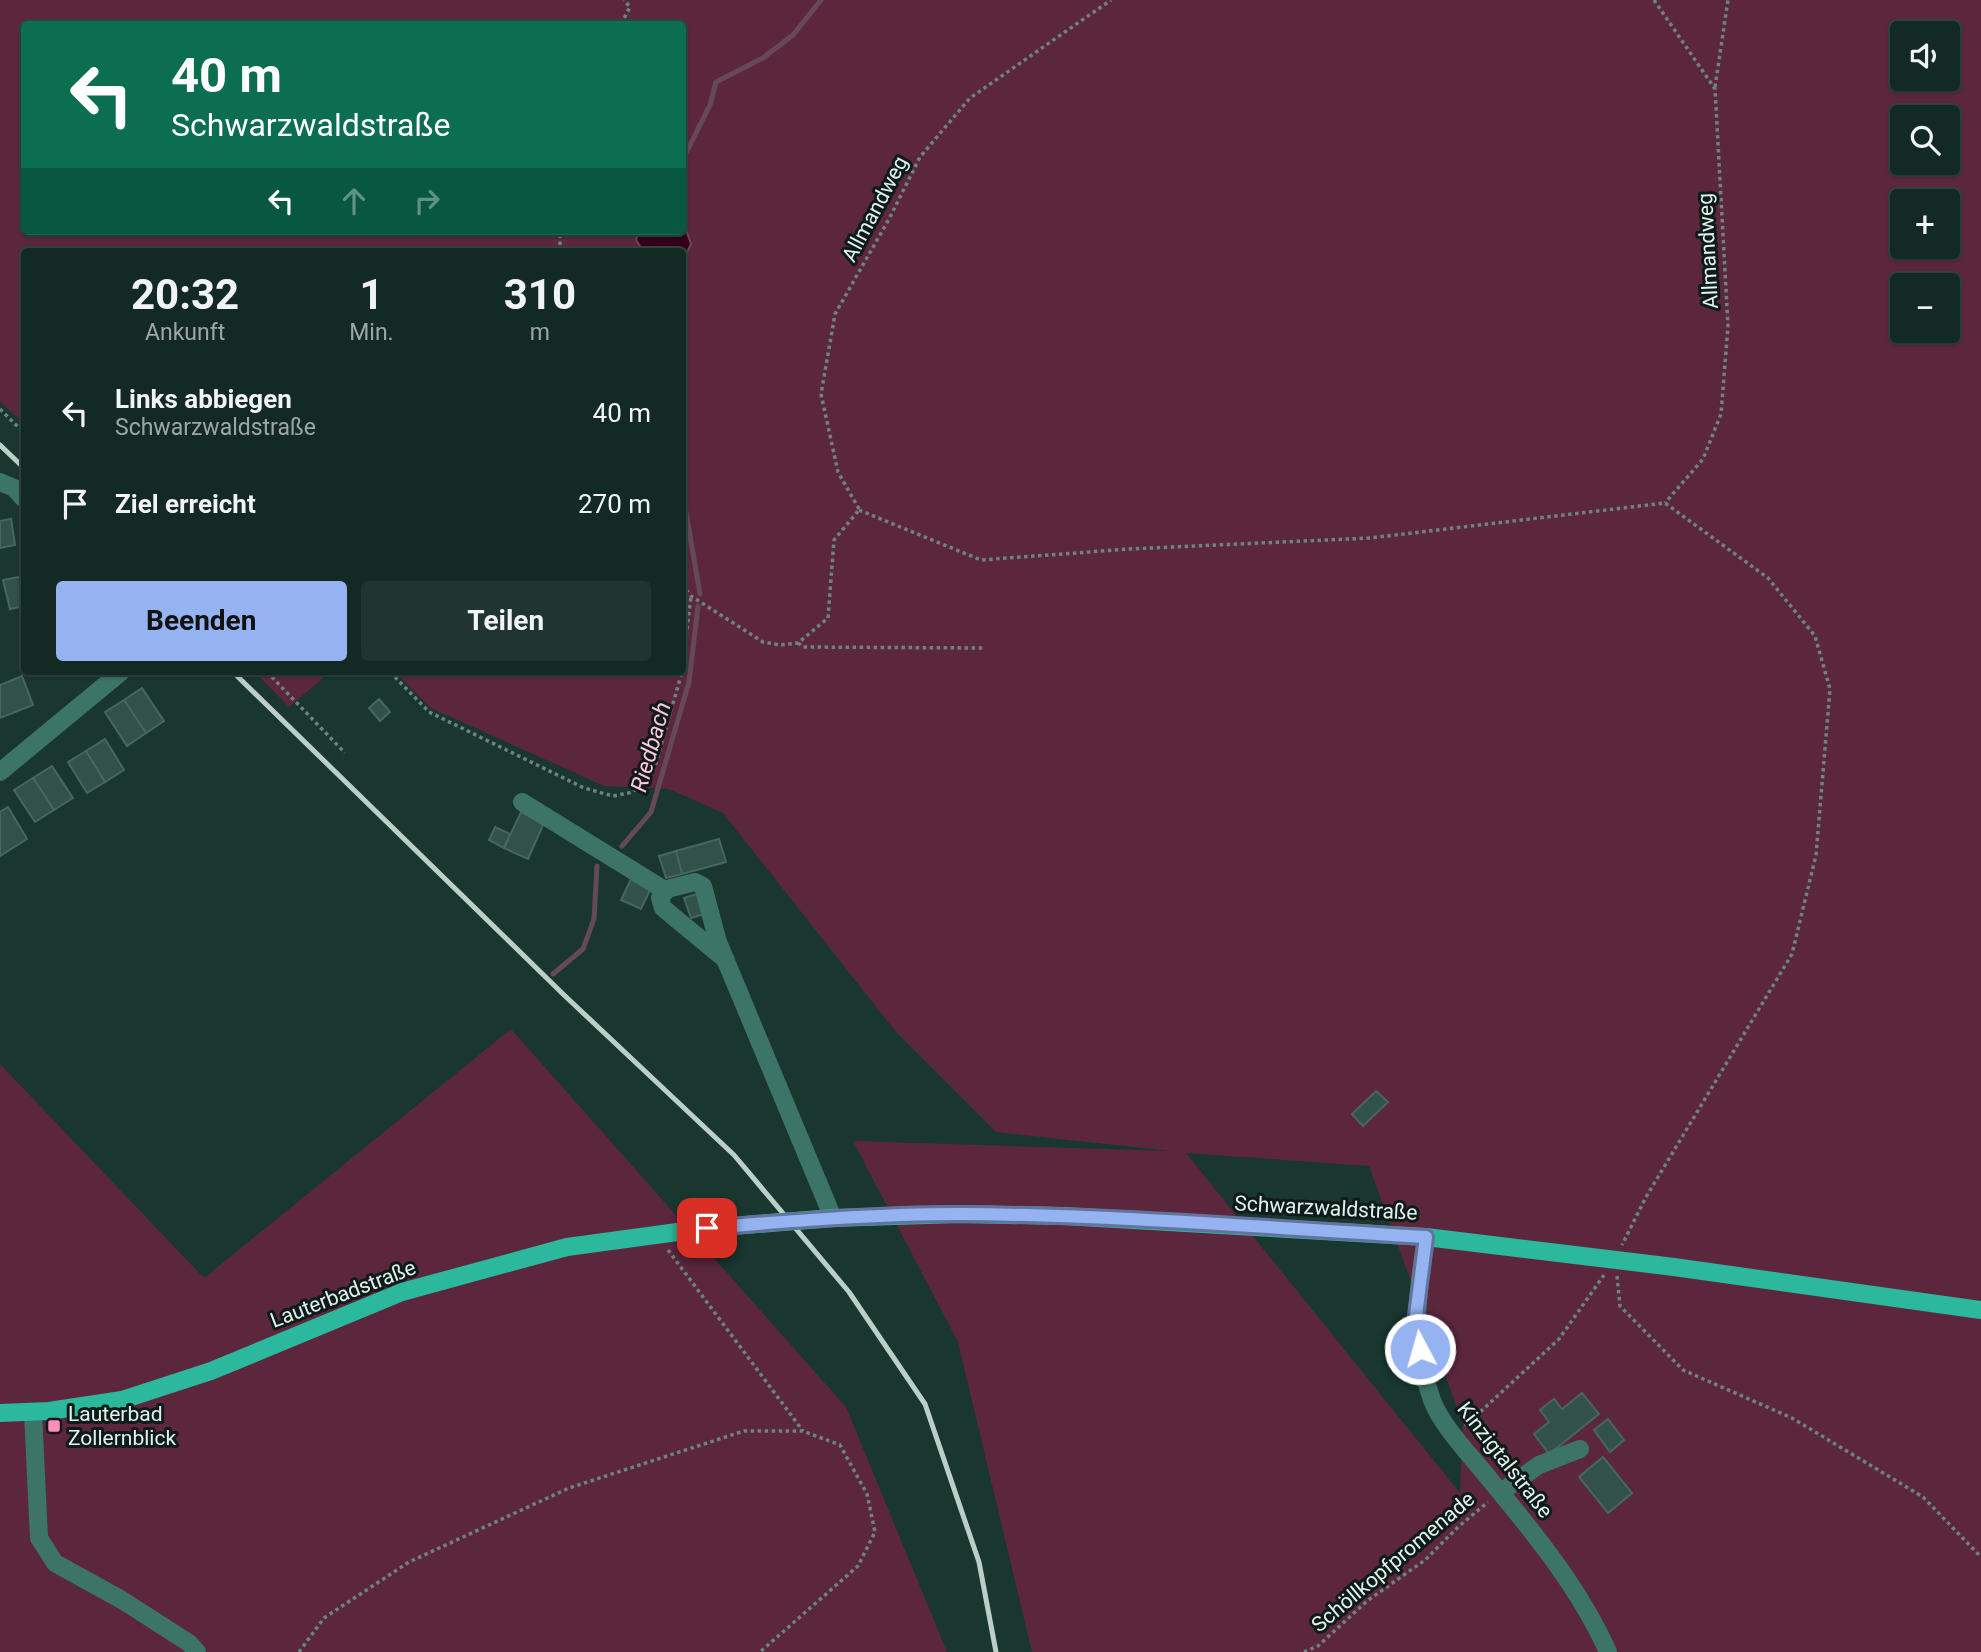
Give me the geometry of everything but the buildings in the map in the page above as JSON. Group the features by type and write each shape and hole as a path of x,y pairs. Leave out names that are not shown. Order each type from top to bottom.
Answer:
{"main road":[{"name":"Schwarzwaldstraße","path":"707,1228 833,1218 958,1214 1064,1216 1426,1237 1981,1310"},
{"name":"Lauterbadstraße","path":"0,1413 33,1413 122,1400 211,1371 402,1292 567,1247 707,1228"}],"street":[{"path":"0,482 14,488 21,496"},
{"path":"0,772 117,675"},
{"path":"522,802 666,891"},
{"path":"726,960 663,908 660,898 666,891 695,882 703,886 726,960 833,1218"},
{"name":"Kinzigtalstraße","path":"1426,1237 1415,1323 1424,1374 1433,1403 1455,1436 1552,1556 1599,1632 1608,1652"},
{"path":"33,1413 39,1538 55,1563 122,1600 189,1643 197,1652"},
{"path":"1501,1492 1539,1465 1580,1449"}],"path":[{"path":"623,21 630,7 624,0"},
{"name":"Allmandweg","path":"859,510 838,472 821,394 835,314 889,219 920,157 970,98 1111,0"},
{"path":"1654,0 1715,89"},
{"name":"Allmandweg","path":"1665,503 1703,459 1721,414 1728,326 1715,89 1728,0"},
{"path":"0,409 21,430"},
{"path":"686,589 691,596 763,642 780,645 799,643 828,618 834,540 859,510 981,560 1129,549 1370,538 1665,503 1768,578 1815,636 1830,689 1816,855 1792,954 1646,1197 1615,1260 1559,1339 1455,1436"},
{"path":"686,638 691,596"},
{"path":"799,643 803,647 984,648"},
{"path":"270,675 345,753"},
{"path":"393,675 429,712 584,788 613,796 633,792 654,770 681,675"},
{"path":"656,1234 803,1431"},
{"path":"1615,1260 1620,1306 1683,1370 1792,1418 1923,1497 1981,1557"},
{"path":"299,1652 324,1618 410,1562 569,1488 744,1431 803,1431 840,1445 867,1494 875,1532 858,1566 760,1652"},
{"name":"Schöllkopfpromenade","path":"1304,1652 1318,1646 1367,1601 1425,1560 1458,1527 1501,1492"}],"shaded area":[{"path":"0,0 1981,0 1981,1652 1032,1652 958,1342 853,1141 1171,1151 996,1132 896,1032 723,813 669,789 604,786 431,708 398,675 686,675 686,248 21,248 21,421 0,401","holes":["1186,1153 1369,1166 1463,1424 1460,1493"]},
{"path":"686,230 691,244 686,255 686,248 641,248 636,240 638,235 686,235"},
{"path":"258,675 326,675 289,707"},
{"path":"511,1029 846,1407 947,1652 0,1652 0,1064 204,1278"}],"waterway":[{"name":"Riedbach","path":"686,153 710,105 716,82 763,58 793,35 821,0"},
{"name":"Riedbach","path":"686,512 700,594"},
{"name":"Riedbach","path":"622,846 651,812 689,682 698,606"},
{"name":"Riedbach","path":"553,974 583,949 594,919 597,866"}],"railway":[{"path":"0,445 21,465"},
{"path":"236,675 564,995 734,1155 849,1292 925,1404 979,1562 996,1652"}],"place":[{"name":"Lauterbad Zollernblick","path":"54,1426"}],"route":[{"path":"707,1228 833,1218 958,1214 1064,1216 1426,1237 1415,1323 1420,1349"}]}
